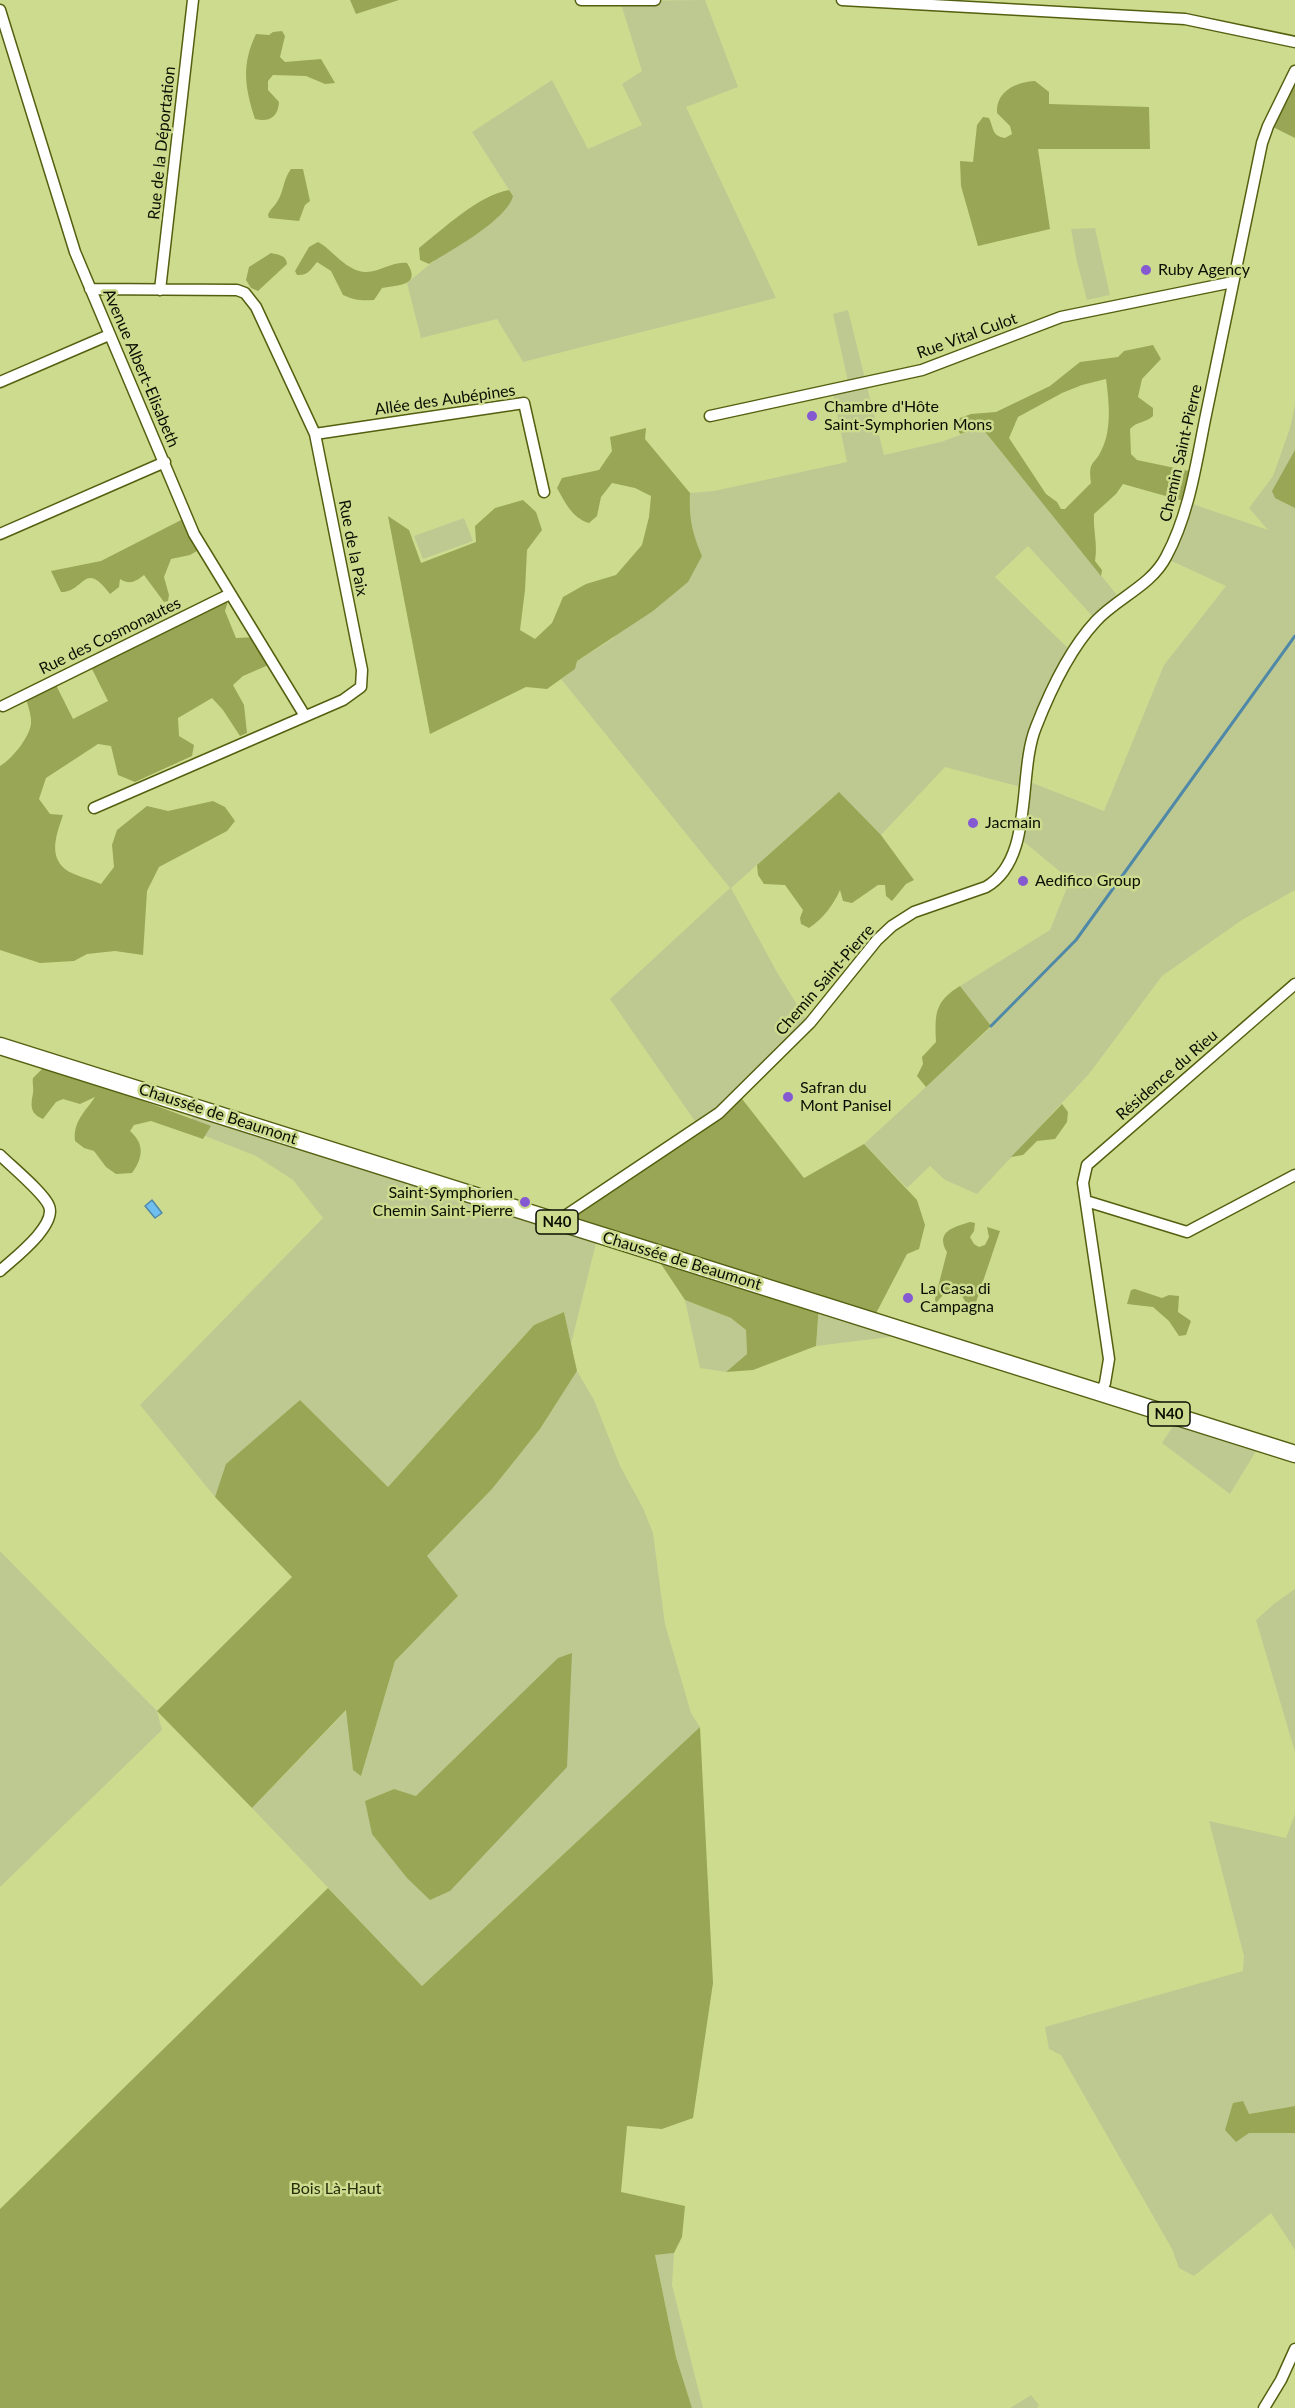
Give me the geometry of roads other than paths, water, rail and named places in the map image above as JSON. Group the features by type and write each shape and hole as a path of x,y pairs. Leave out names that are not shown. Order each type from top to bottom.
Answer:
{"main road":[{"name":"Chaussée de Beaumont","path":"0,1046 1295,1454"}],"street":[{"name":"Rue de la Déportation","path":"160,290 193,0"},
{"path":"581,0 655,0"},
{"path":"842,0 1185,19 1295,42"},
{"name":"Avenue Albert-Elisabeth","path":"0,10 72,241 109,335 194,534 305,716"},
{"name":"Chemin Saint-Pierre","path":"561,1223 568,1214 726,1107 810,1023 877,940 892,926 914,912 993,883 1004,870 1016,846 1031,738 1052,691 1073,653 1096,620 1157,571 1175,539 1192,481 1262,143 1295,71"},
{"name":"Rue Vital Culot","path":"710,416 922,370 1061,316 1233,282"},
{"name":"Rue de la Paix","path":"90,289 237,290 245,293 256,307 315,434 362,670 361,687 343,700 94,808"},
{"path":"0,382 109,335"},
{"name":"Allée des Aubépines","path":"315,434 524,403 544,492"},
{"path":"0,534 165,462"},
{"name":"Rue des Cosmonautes","path":"3,706 230,594"},
{"name":"Résidence du Rieu","path":"1101,1392 1109,1359 1086,1201 1084,1174 1087,1165 1295,984"},
{"path":"0,1155 45,1200 50,1219 44,1229 0,1272"},
{"path":"1086,1201 1187,1232 1295,1175"},
{"path":"1264,2408 1281,2380 1295,2349"}],"water":[{"path":"152,1200 162,1213 155,1218 145,1206"}],"waterway":[{"path":"991,1026 1076,940 1295,636"}],"place":[{"name":"Ruby Agency","path":"1146,270"},
{"name":"Chambre d'Hôte Saint-Symphorien Mons","path":"812,416"},
{"name":"Jacmain","path":"973,823"},
{"name":"Aedifico Group","path":"1023,881"},
{"name":"Safran du Mont Panisel","path":"788,1097"},
{"name":"Saint-Symphorien Chemin Saint-Pierre","path":"525,1202"},
{"name":"La Casa di Campagna","path":"908,1298"}],"park label":[{"name":"Bois Là-Haut","path":"336,2189"}]}
